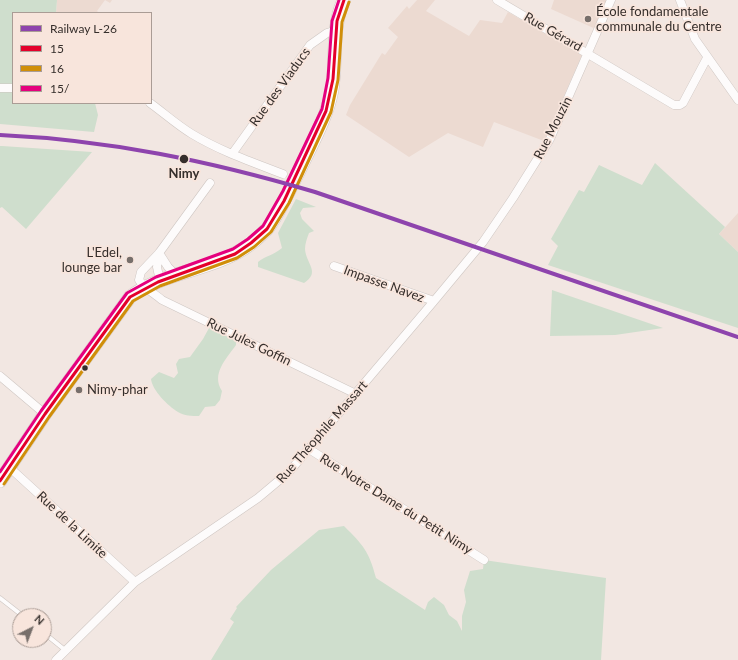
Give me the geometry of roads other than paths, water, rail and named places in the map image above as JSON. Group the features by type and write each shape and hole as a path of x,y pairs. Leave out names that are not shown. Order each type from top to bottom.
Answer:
{"main road":[{"path":"0,481 124,302 144,288 160,281 218,262 245,248 267,229 297,175 328,105 334,77 340,8 344,0"}],"street":[{"name":"Rue Gérard","path":"497,0 677,105 683,103 707,58"},
{"name":"Rue Mouzin","path":"478,248 513,198 550,139 611,0"},
{"path":"680,0 695,39 738,100"},
{"name":"Rue des Viaducs","path":"232,154 310,45 327,33 337,30"},
{"path":"0,88 12,88"},
{"path":"151,104 191,134 232,154 283,174"},
{"path":"144,288 139,280 141,272 159,253 210,184"},
{"name":"Rue Théophile Massart","path":"56,660 135,582 275,485 309,449 478,248"},
{"path":"159,253 168,267 177,276"},
{"path":"159,253 157,267 160,281"},
{"name":"Impasse Navez","path":"334,266 434,301"},
{"name":"Rue Jules Goffin","path":"144,288 153,292 162,300 356,394"},
{"path":"0,376 45,414"},
{"name":"Rue Notre Dame du Petit Nimy","path":"309,449 484,560"},
{"name":"Rue de la Limite","path":"9,467 135,582"}],"lane":[{"path":"0,598 13,608"},
{"path":"52,639 65,650"}],"rail line":[{"name":"L-26","path":"0,135 120,147 198,162 276,181 315,192 738,337"}],"place":[{"name":"École fondamentale communale du Centre","path":"588,19"},
{"name":"Nimy","path":"184,159"},
{"name":"L'Edel, lounge bar","path":"130,260"},
{"name":"Nimy-phar","path":"79,390"}]}
